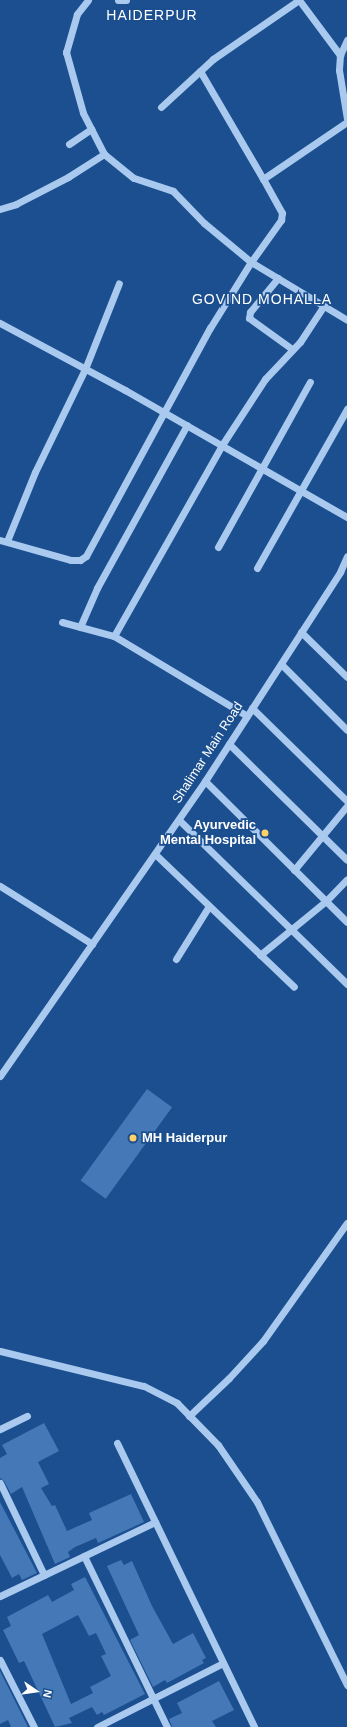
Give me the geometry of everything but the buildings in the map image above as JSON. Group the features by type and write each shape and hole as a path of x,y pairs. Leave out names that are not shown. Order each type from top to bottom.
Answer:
{"street":[{"path":"88,0 78,14 66,52 83,113 104,154 134,178 173,191 204,223 251,262 323,307 347,320"},
{"path":"118,0 126,0"},
{"path":"161,108 213,59 299,0 340,55"},
{"path":"347,40 340,55 339,70 347,119"},
{"path":"120,283 86,369 34,472 4,540 71,560 80,560 86,556 210,328 251,262 282,216 264,179 200,71"},
{"path":"264,179 347,122"},
{"path":"69,144 91,129"},
{"path":"0,209 16,204 68,177 104,154"},
{"path":"278,278 250,312 249,318 292,349"},
{"path":"114,636 222,445 265,379 304,336 323,307"},
{"path":"0,323 164,412 347,517"},
{"path":"218,547 310,382"},
{"path":"257,568 347,409"},
{"path":"80,627 103,577 187,425"},
{"name":"Shalimar Main Road","path":"0,1076 205,781 340,572 347,556"},
{"path":"340,572 347,577"},
{"path":"62,622 114,636 247,716"},
{"path":"301,632 347,678"},
{"path":"281,664 347,730"},
{"path":"252,708 347,801"},
{"path":"229,744 347,860"},
{"path":"205,781 347,922"},
{"path":"294,870 347,806"},
{"path":"178,820 347,984"},
{"path":"155,854 294,987"},
{"path":"260,954 290,928 326,901 347,879"},
{"path":"0,886 92,944"},
{"path":"176,959 209,906"},
{"path":"189,1416 230,1378 263,1341 347,1223"},
{"path":"0,1351 144,1386 177,1404 218,1445 257,1502 347,1686"},
{"path":"0,1429 27,1416"},
{"path":"116,1443 254,1727"},
{"path":"0,1483 44,1575"},
{"path":"0,1596 155,1522"},
{"path":"84,1556 167,1727"},
{"path":"0,1660 34,1727"},
{"path":"97,1727 223,1663"}],"place":[{"name":"Ayurvedic Mental Hospital","path":"265,833"},
{"name":"MH Haiderpur","path":"133,1138"}],"district":[{"name":"HAIDERPUR","path":"152,15"},
{"name":"GOVIND MOHALLA","path":"262,299"}]}
